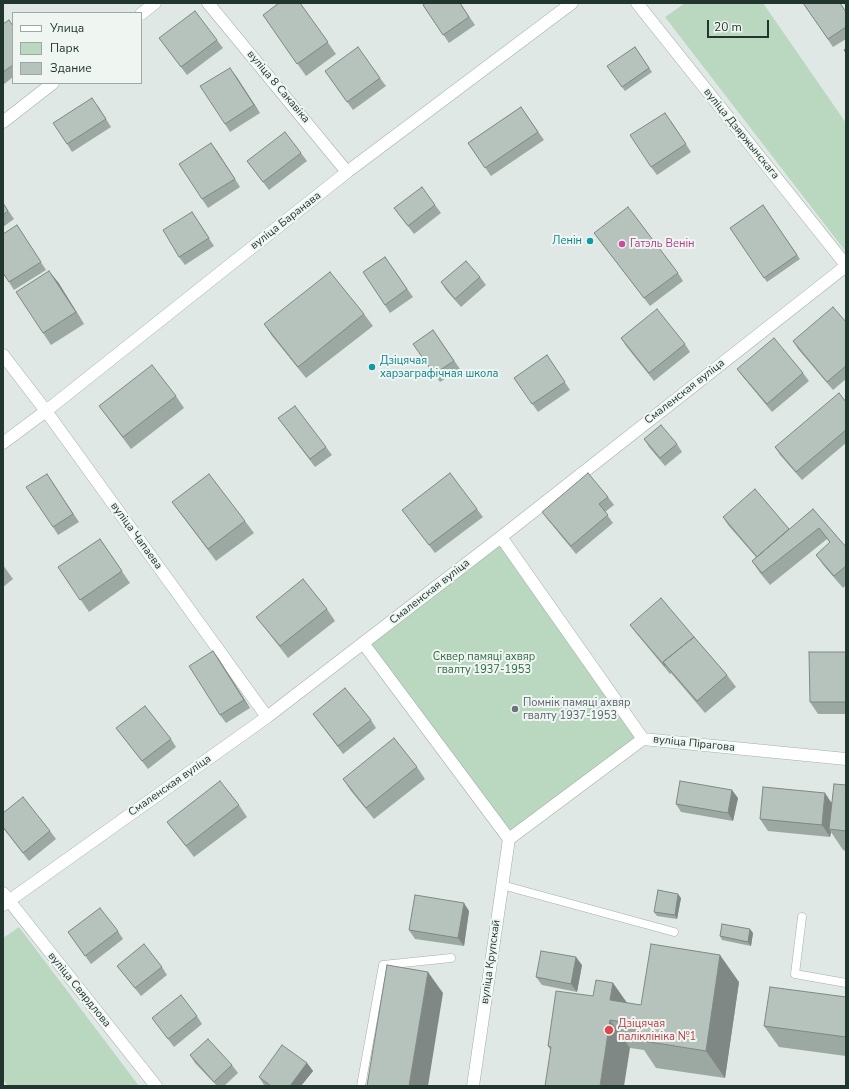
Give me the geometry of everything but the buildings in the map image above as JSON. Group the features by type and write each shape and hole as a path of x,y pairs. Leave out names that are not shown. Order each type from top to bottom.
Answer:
{"street":[{"path":"142,13 155,3"},
{"name":"вуліца 8 Сакавіка","path":"208,3 347,172"},
{"name":"вуліца Баранава","path":"3,443 46,411 347,172 572,3"},
{"name":"вуліца Дзяржынскага","path":"637,3 846,265"},
{"path":"3,122 52,84"},
{"name":"Смаленская вуліца","path":"5,900 267,717 501,537 846,265"},
{"name":"вуліца Чапаева","path":"3,355 46,411 267,717"},
{"name":"вуліца Пірагова","path":"501,537 643,739 846,759"},
{"path":"363,644 509,839 643,739"},
{"name":"вуліца Крупскай","path":"473,1086 509,839"},
{"name":"вуліца Свярдлова","path":"5,900 156,1086"}],"lane":[{"path":"502,884 674,932"},
{"path":"802,917 795,974 846,983"},
{"path":"360,1086 383,965 451,958"}],"green space":[{"path":"685,3 763,3 846,123 846,252 665,17"},
{"name":"Сквер памяці ахвяр гвалту 1937-1953","path":"500,544 637,738 509,833 368,645"},
{"path":"19,927 139,1086 8,1086 3,1079 3,938"}],"place":[{"name":"Ленін","path":"590,241"},
{"name":"Гатэль Венін","path":"622,244"},
{"name":"Дзіцячая харэаграфічная школа","path":"372,367"},
{"name":"Помнік памяці ахвяр гвалту 1937-1953","path":"515,709"},
{"name":"Дзіцячая паліклініка №1","path":"609,1030"}]}
